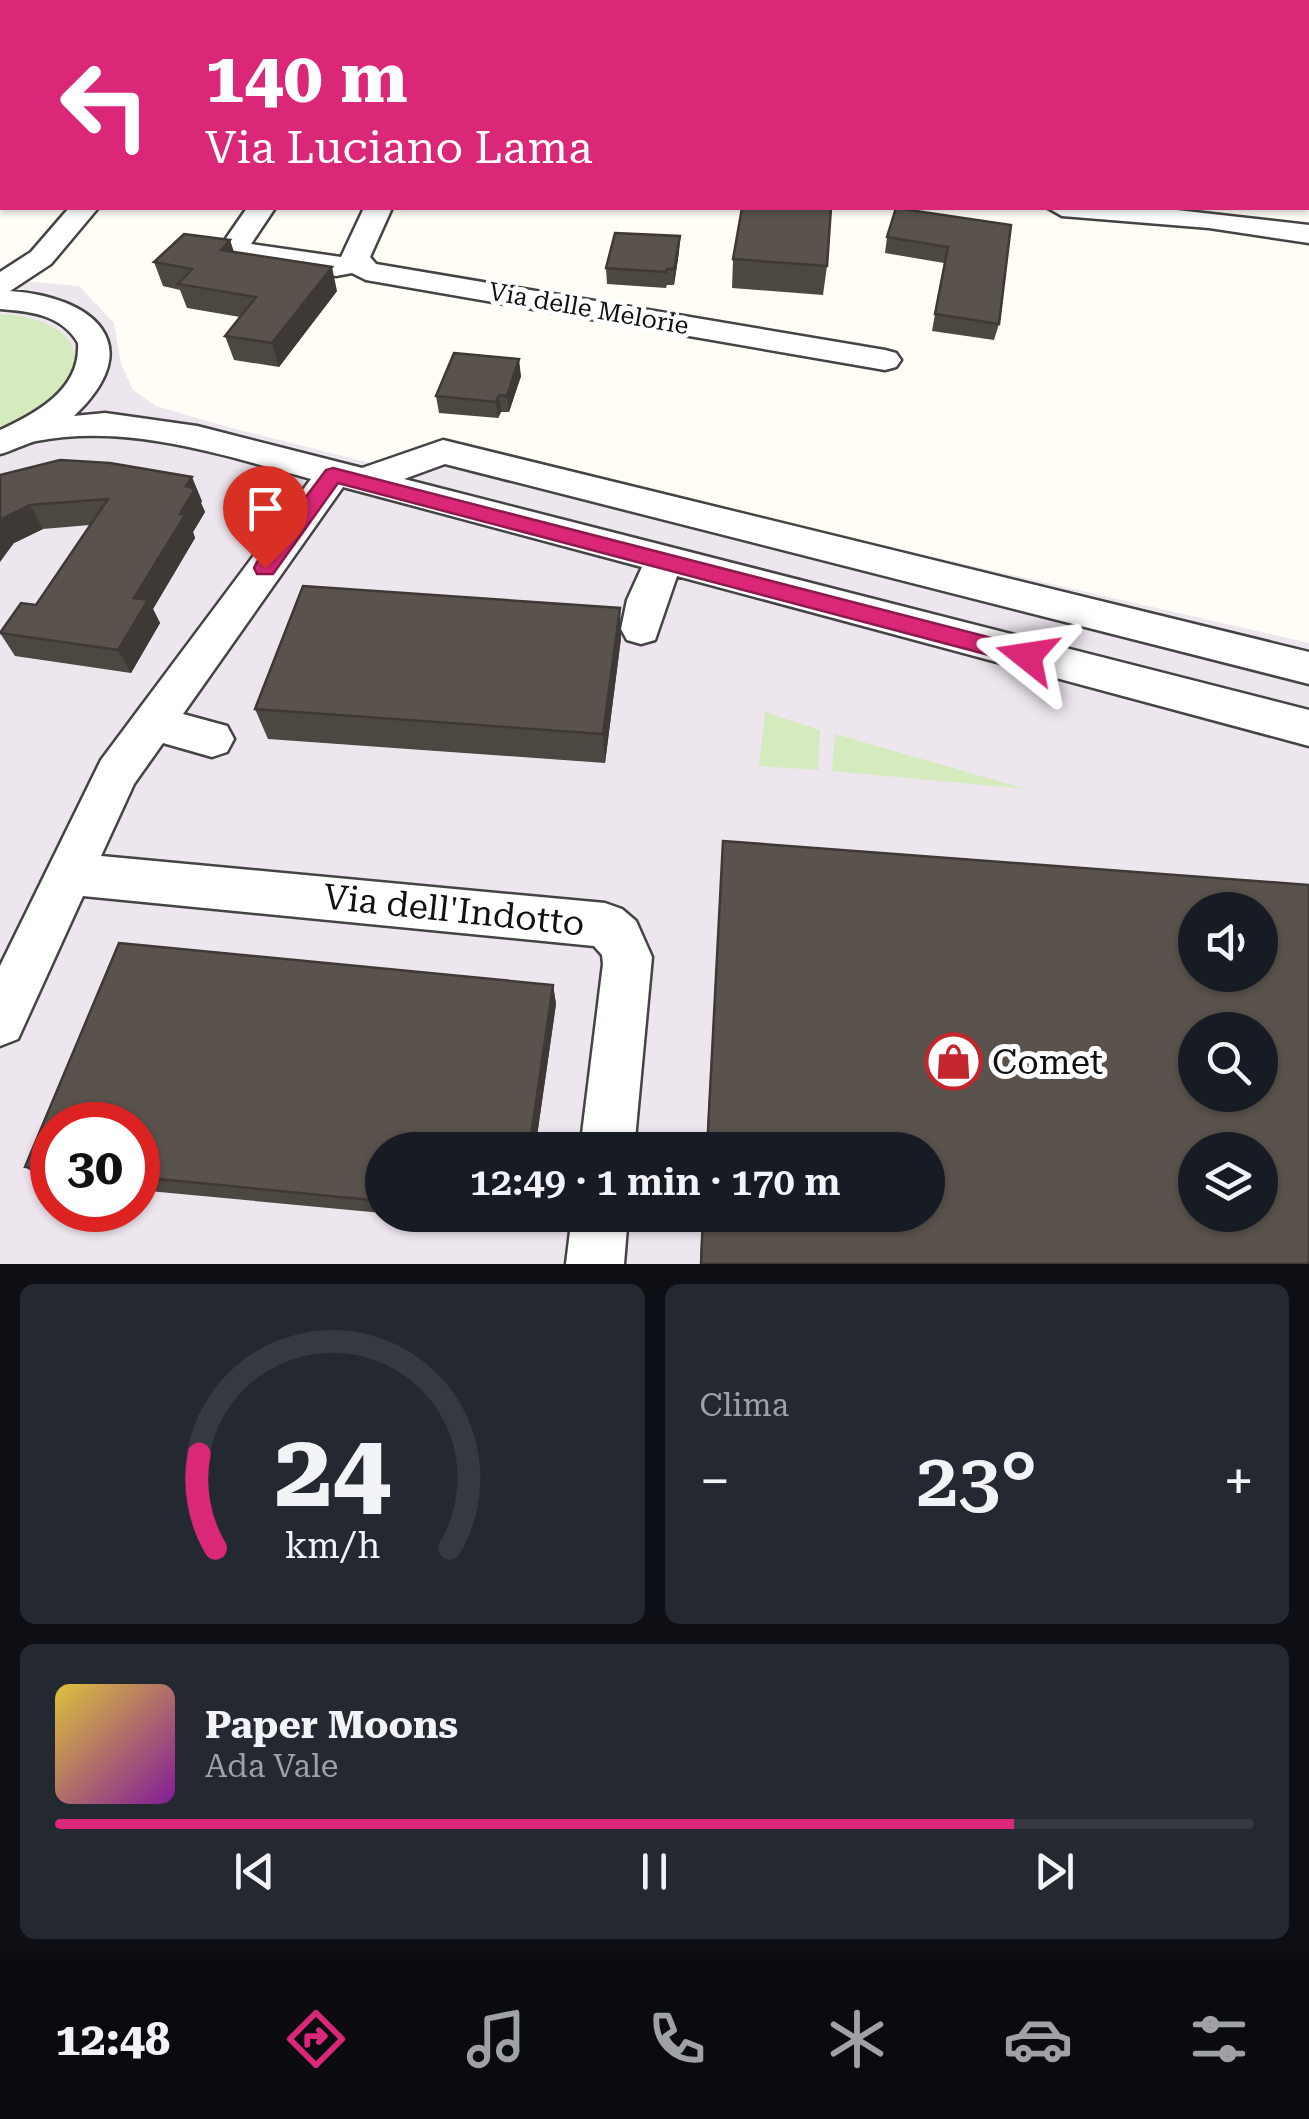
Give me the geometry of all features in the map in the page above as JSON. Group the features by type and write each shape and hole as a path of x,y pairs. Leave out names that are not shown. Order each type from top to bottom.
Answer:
{"street":[{"path":"0,285 42,258 84,210"},
{"path":"65,310 58,279 60,268 85,210"},
{"name":"Via delle Melorie","path":"260,210 233,250 336,267 356,264 372,272 885,360"},
{"path":"356,264 356,252 377,210"},
{"path":"1113,210 1242,215 1309,234"},
{"path":"0,300 40,302 65,310 89,331 103,384 122,404 197,437"},
{"path":"14,437 69,403 90,375 94,358"},
{"path":"14,437 105,424 197,437 1309,728"},
{"path":"5,998 117,773 152,723 347,478 443,452 1309,668"},
{"path":"641,629 665,559"},
{"path":"152,723 212,739"},
{"name":"Via dell'Indotto","path":"69,874 604,926 620,936 627,948 628,964 609,1132"},
{"path":"594,1264 598,1232"}],"shaded area":[{"path":"0,279 79,286 114,323 121,364 133,390 156,406 228,427 378,465 437,443 1309,643 1309,1264 0,1264"}],"green space":[{"path":"0,314 54,327 73,349 74,363 68,379 53,398 0,432"},
{"path":"765,712 820,730 818,770 759,766"},
{"path":"835,734 1026,789 832,771"}],"building":[{"path":"742,210 831,210 827,266 733,259"},
{"path":"895,210 1011,225 999,324 935,314 948,247 887,237"},
{"path":"615,233 680,236 674,269 666,272 606,268"},
{"path":"184,234 230,240 221,250 332,267 272,343 225,336 256,297 178,284 192,269 154,262"},
{"path":"454,353 519,359 507,396 499,395 496,402 436,396"},
{"path":"60,460 110,463 192,477 186,486 195,489 180,514 185,515 134,598 148,600 118,650 0,633 21,603 36,605 108,499 30,505 0,520 0,475"},
{"path":"303,586 620,608 603,734 255,709"},
{"name":"Comet","path":"723,841 1309,885 1309,1264 701,1264 702,1232 945,1232 945,1132 708,1132"},
{"path":"119,943 553,985 532,1132 365,1132 365,1199 160,1179 160,1102 52,1102"}],"place":[{"name":"Comet","path":"953,1062"}],"route":[{"path":"265,568 333,474 1027,656"}]}
